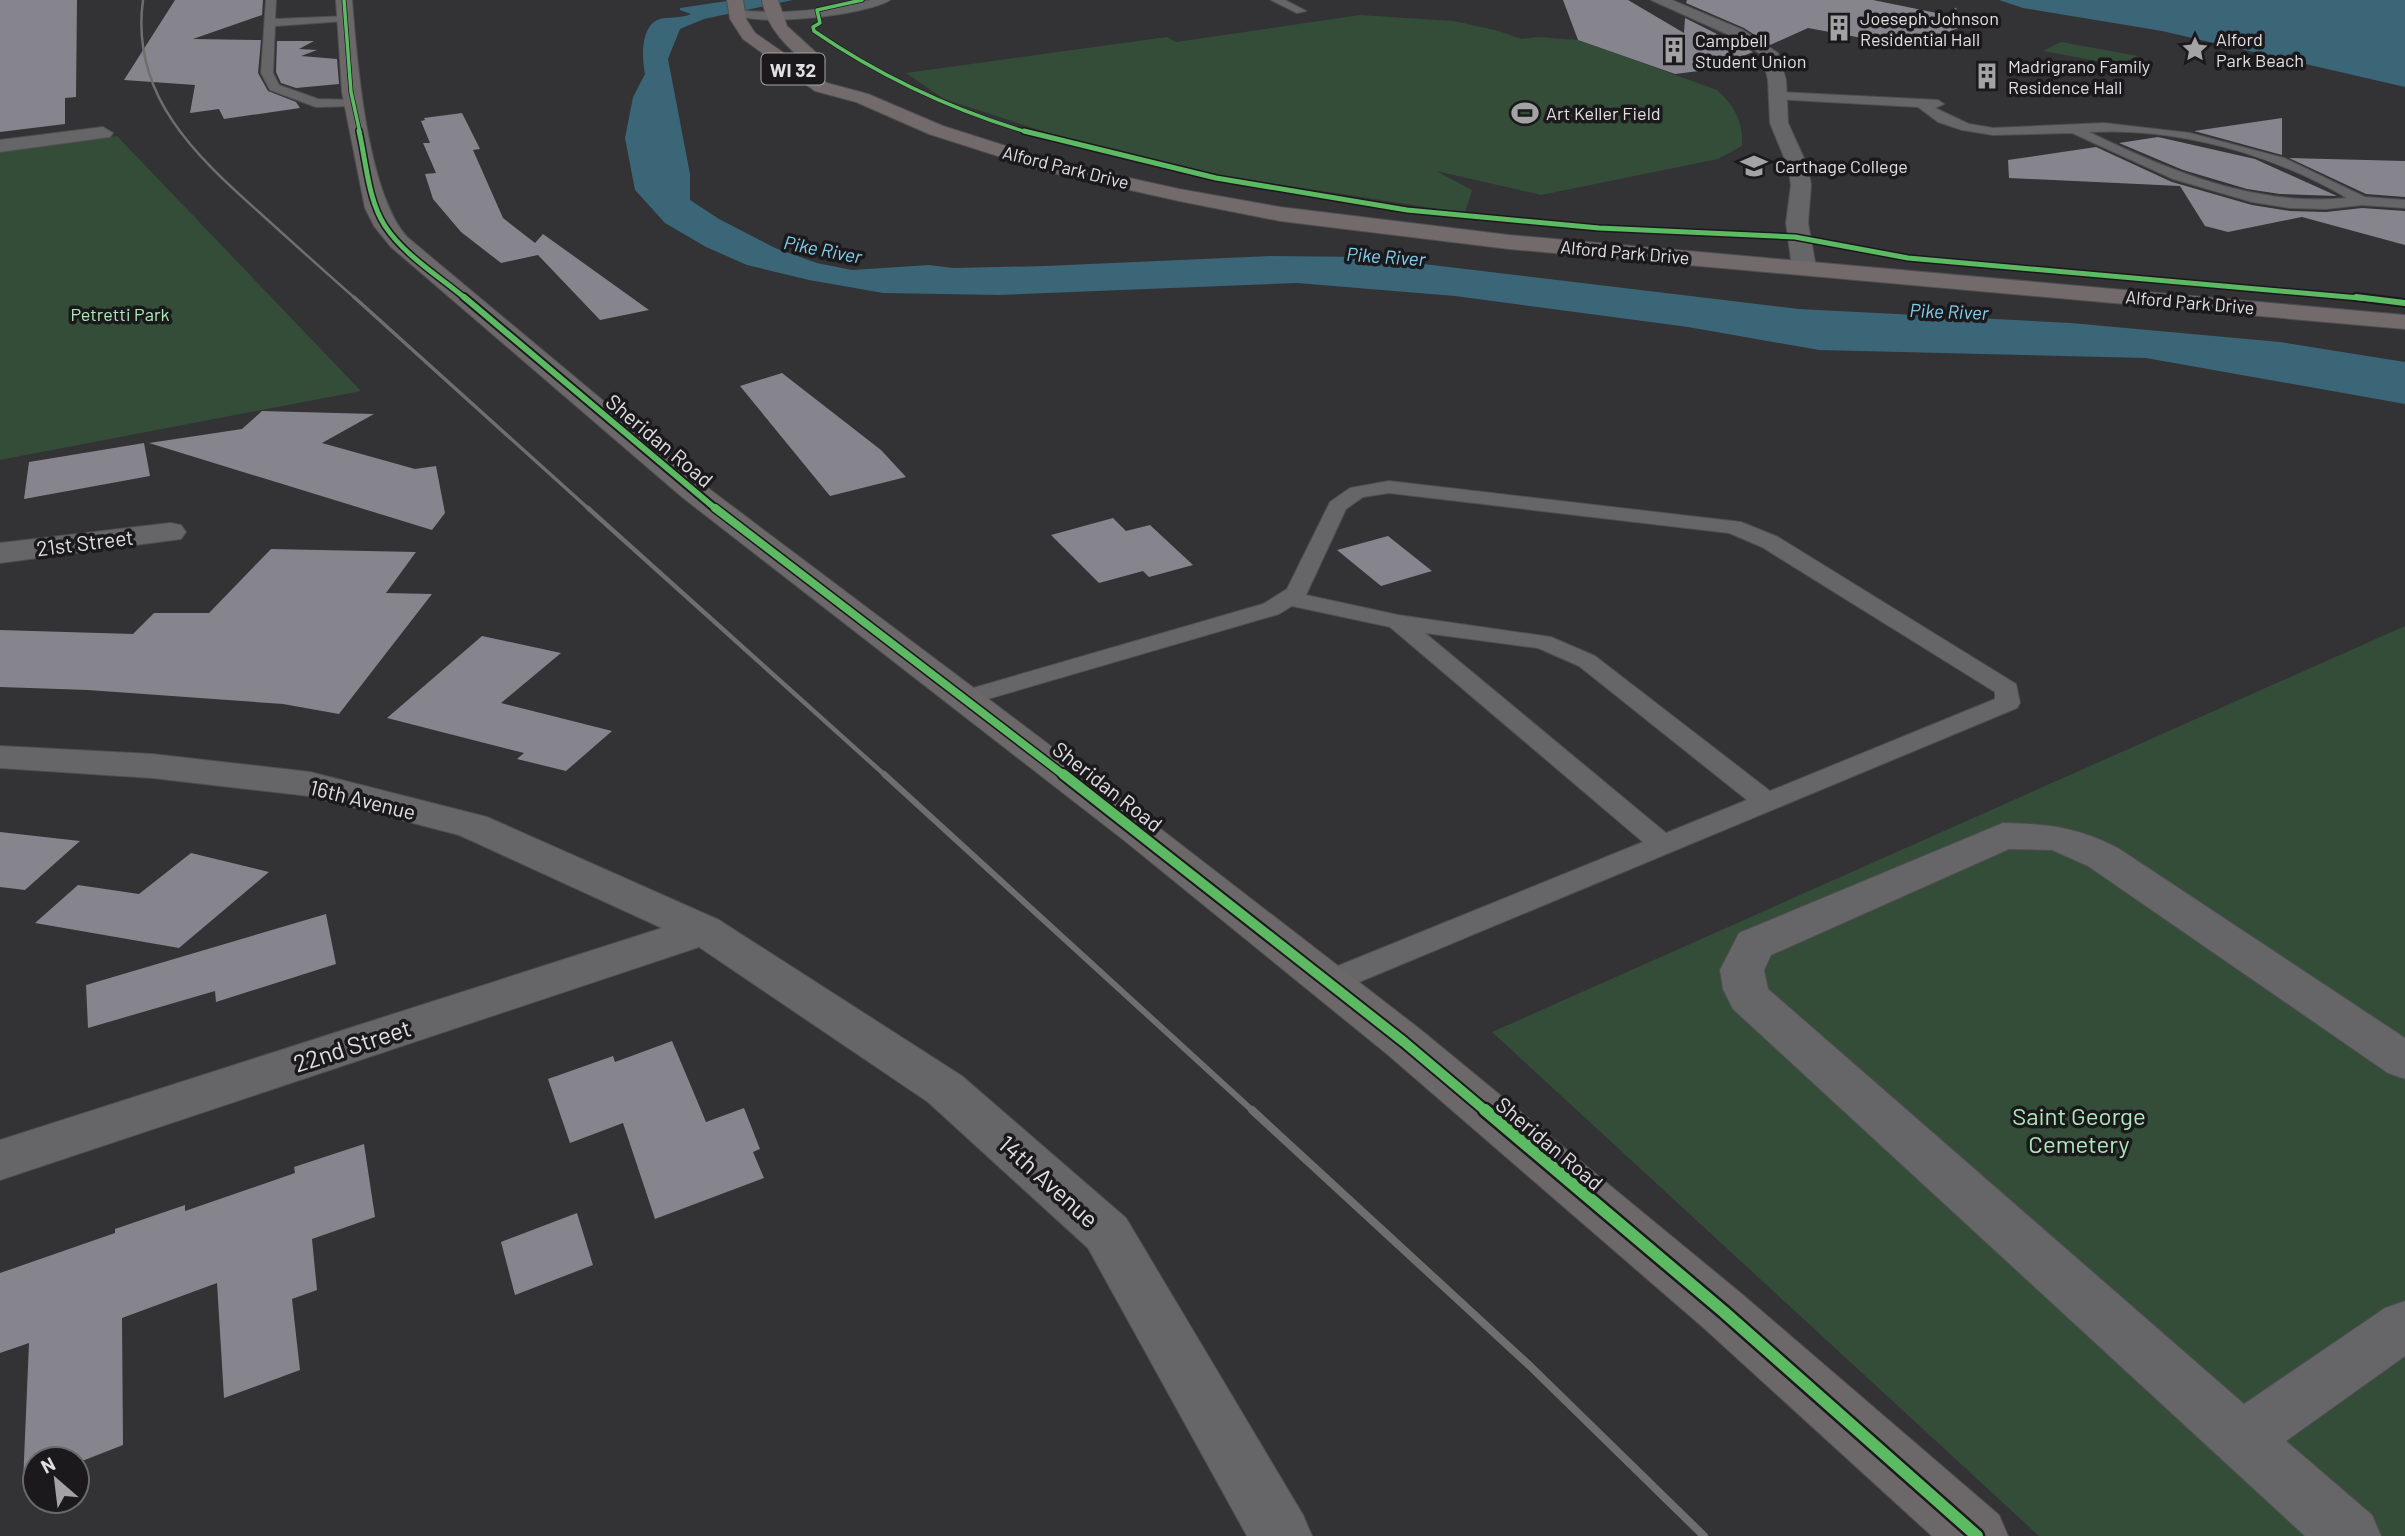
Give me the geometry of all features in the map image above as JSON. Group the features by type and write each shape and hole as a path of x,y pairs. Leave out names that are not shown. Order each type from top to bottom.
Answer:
{"main road":[{"name":"Alford Park Drive","path":"772,10 795,46 862,98"},
{"name":"Alford Park Drive","path":"737,11 749,36 821,87 862,98 936,130 1052,167 1280,214 1509,242 2405,322"}],"street":[{"path":"1659,0 1737,33 1770,52 1779,96 1779,123 1799,176 1797,223 1804,267"},
{"name":"Sheridan Road","path":"345,9 353,97 376,208 384,226 399,242 693,491 965,698 1329,982 1724,1312 1977,1536"},
{"path":"0,146 103,133"},
{"name":"21st Street","path":"0,553 170,532"},
{"name":"16th Avenue","path":"0,757 152,766 310,784 473,826 704,930"},
{"path":"2350,1536 1749,998 1741,979 1742,962 1755,944 2003,836 2054,837 2080,845 2103,858 2405,1060"},
{"name":"22nd Street","path":"0,1160 704,930"},
{"name":"14th Avenue","path":"704,930 945,1089 1107,1233 1281,1536"},
{"path":"2241,1438 2405,1325"}],"lane":[{"path":"271,0 268,80 281,92 316,103 353,97"},
{"path":"737,11 772,10 818,15 885,0"},
{"path":"1276,0 1301,11"},
{"path":"270,23 345,9"},
{"path":"1779,96 1938,104"},
{"path":"1922,104 1931,113 1957,124 1992,131 2126,128 2218,143 2297,168 2362,201"},
{"path":"2077,131 2162,170 2247,195 2300,205 2336,206 2362,201 2405,204"},
{"path":"965,698 1270,609 1296,593 1337,506 1357,492 1389,487 1733,527 1770,542 2007,689 2008,703 1329,982"},
{"path":"1287,598 1398,622 1543,642 1587,661 1767,802"},
{"path":"1398,622 1664,845"}],"path":[{"path":"1953,14 1956,8"}],"green space":[{"path":"1360,15 1454,21 1521,39 1538,37 1578,40 1717,90 1737,115 1742,146 1718,159 1541,195 1436,171 1472,190 1465,213 1224,176 1070,140 944,99 906,73 1167,37 1176,42"},
{"path":"2061,42 2138,56 2118,65 2043,51"},
{"name":"Petretti Park","path":"117,136 361,391 0,460 0,151"},
{"name":"Saint George Cemetery","path":"2405,626 2405,1536 2039,1536 1492,1032"}],"water":[{"path":"734,0 793,0 704,19 680,29 668,59 690,174 690,200 719,219 775,248 817,263 852,270 929,265 953,268 1045,266 1270,256 1365,257 1799,309 2071,323 2280,342 2405,362 2405,404 2146,358 1819,350 1688,327 1455,296 1297,283 999,295 883,293 809,280 747,265 706,247 665,223 635,190 625,138 633,97 645,74 643,53 645,37 651,24 665,18 691,14 680,8"},
{"path":"1999,0 2405,0 2405,87 2162,31 2023,8"}],"building":[{"path":"0,0 77,0 76,97 65,98 65,124 0,132"},
{"path":"175,0 263,0 262,15 193,39 261,40 258,73 268,91 296,102 300,108 224,119 219,109 190,113 195,85 124,80"},
{"name":"Campbell Student Union","path":"1563,0 1628,0 1684,33 1685,18 1753,52 1731,61 1739,66 1675,74 1578,40"},
{"path":"1687,0 1873,0 1976,21 1911,47 1808,28 1770,45 1744,28 1686,3"},
{"path":"277,41 314,41 299,49 317,50 301,56 337,59 339,84 296,88 281,83 276,72"},
{"path":"462,113 480,149 473,150 503,218 535,243 543,234 649,310 600,320 538,255 501,263 461,232 433,199 425,174 436,173 423,143 430,143 421,121 425,120 424,118"},
{"path":"2282,118 2282,155 2194,131"},
{"path":"2158,137 2255,159 2337,196 2280,194 2247,189 2183,170 2119,143"},
{"path":"2096,147 2172,182 2252,205 2290,211 2326,212 2362,208 2405,211 2405,245 2302,217 2228,232 2205,226 2180,186 2009,178 2008,160"},
{"path":"2289,158 2405,161 2405,197 2366,194"},
{"path":"782,373 881,450 906,477 830,496 740,386"},
{"path":"262,411 374,414 322,443 415,469 436,466 445,513 432,530 149,443 242,429"},
{"path":"144,443 150,476 24,499 29,462"},
{"path":"1113,518 1126,531 1150,525 1193,565 1149,577 1143,571 1099,583 1051,535"},
{"path":"1388,536 1432,571 1381,586 1337,550"},
{"path":"271,549 416,552 386,593 432,594 339,714 283,704 88,690 0,687 0,630 133,634 154,613 209,613"},
{"path":"482,636 561,653 501,703 612,731 566,771 517,759 524,753 387,718"},
{"path":"0,832 80,841 25,890 0,887"},
{"path":"191,853 269,872 179,948 35,923 78,885 139,894"},
{"path":"326,914 336,964 216,1002 215,991 88,1028 86,985"},
{"path":"672,1041 706,1122 744,1108 760,1149 753,1152 764,1178 655,1219 623,1123 570,1143 548,1079 613,1056 615,1062"},
{"path":"364,1144 375,1217 312,1239 317,1290 292,1299 300,1370 224,1398 217,1283 122,1318 123,1445 91,1458 91,1445 25,1445 29,1343 0,1353 0,1273 115,1233 115,1229 185,1205 185,1211 295,1173 294,1167"},
{"path":"577,1213 593,1265 515,1295 501,1242"}],"railway":[{"path":"143,0 142,34 147,65 157,94 172,120 212,169 356,299"},
{"path":"354,297 590,510"},
{"path":"588,508 886,776"},
{"path":"884,774 1254,1112"},
{"path":"1252,1110 1530,1366 1704,1536"}],"cycle path":[{"path":"344,0 351,92 376,208 385,226 399,242 693,491 1139,832 1404,1042 1724,1312 1977,1536"},
{"path":"862,0 817,10 820,23 813,27 814,31 878,72 981,117 1090,149 1216,178 1407,210 1471,217 1599,228 1795,237 1908,258 2405,303"}],"place":[{"name":"Joeseph Johnson Residential Hall","path":"1839,28"},
{"name":"Alford Park Beach","path":"2195,49"},
{"name":"Campbell Student Union","path":"1674,50"},
{"name":"Madrigrano Family Residence Hall","path":"1987,76"},
{"name":"Art Keller Field","path":"1525,113"},
{"name":"Carthage College","path":"1754,166"}],"water label":[{"name":"Pike River","path":"823,249"},
{"name":"Pike River","path":"1386,256"},
{"name":"Pike River","path":"1949,311"}]}
